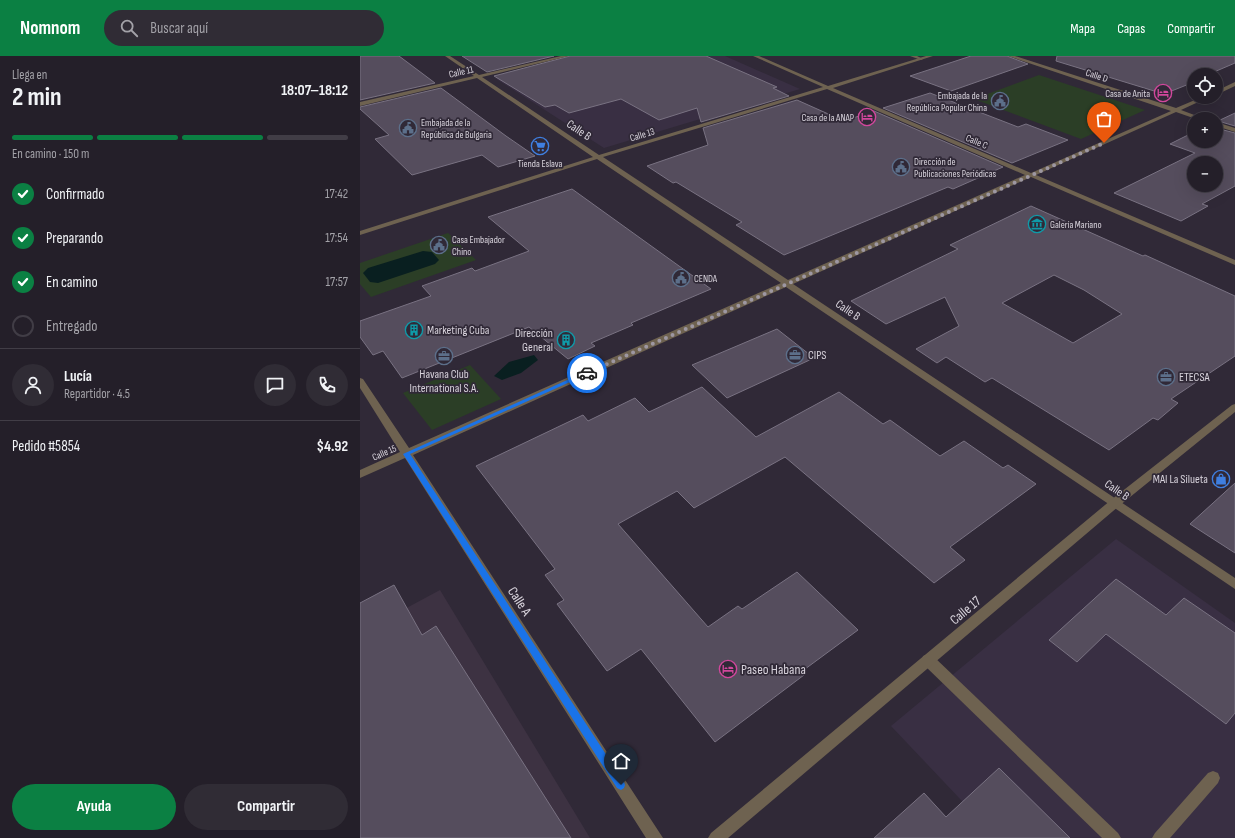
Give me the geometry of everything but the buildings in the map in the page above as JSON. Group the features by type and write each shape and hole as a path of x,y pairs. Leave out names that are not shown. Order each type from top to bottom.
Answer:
{"street":[{"name":"Calle B","path":"447,56 1235,584"},
{"name":"Calle 11","path":"360,104 567,56"},
{"name":"Calle C","path":"755,56 1235,263"},
{"path":"912,56 921,59"},
{"name":"Calle 13","path":"360,232 598,157 931,56"},
{"name":"Calle D","path":"1010,56 1187,114"},
{"path":"1223,90 1235,84"},
{"name":"Calle 15","path":"360,474 788,285 1190,104"},
{"path":"1223,126 1235,130"},
{"name":"Calle A","path":"360,381 655,838"},
{"name":"Calle 17","path":"716,838 1115,503 1235,407"},
{"path":"928,660 1113,838"},
{"path":"1160,838 1213,778"}],"shaded area":[{"path":"587,56 725,56 800,89 604,148 495,78"},
{"path":"423,251 432,252 439,260 435,264 378,283 370,282 363,273 368,268"},
{"path":"534,355 538,360 521,373 502,380 494,376 509,362"},
{"path":"1116,539 1235,623 1235,838 997,838 891,726"},
{"path":"440,590 590,838 360,838 360,633"}],"green space":[{"path":"1039,75 1145,110 1081,139 974,99"},
{"path":"448,233 476,260 371,297 360,284 360,263"},
{"path":"470,365 501,399 432,430 403,393"}],"way so far":[{"path":"587,373 788,285 1104,143"}],"place":[{"name":"Casa de Anita","path":"1163,93"},
{"name":"Embajada de la República Popular China","path":"1000,101"},
{"name":"Casa de la ANAP","path":"867,117"},
{"name":"Embajada de la República de Bulgaria","path":"408,128"},
{"name":"Tienda Eslava","path":"540,146"},
{"name":"Dirección de Publicaciones Periódicas","path":"901,167"},
{"name":"Galería Mariano","path":"1037,224"},
{"name":"Casa Embajador Chino","path":"439,245"},
{"name":"CENDA","path":"681,278"},
{"name":"Marketing Cuba","path":"414,330"},
{"name":"Dirección General","path":"566,340"},
{"name":"CIPS","path":"795,355"},
{"name":"Havana Club International S.A.","path":"444,356"},
{"name":"ETECSA","path":"1166,377"},
{"name":"MAI La Silueta","path":"1221,479"},
{"name":"Paseo Habana","path":"728,669"}],"route":[{"path":"587,373 406,454 621,785"}]}
